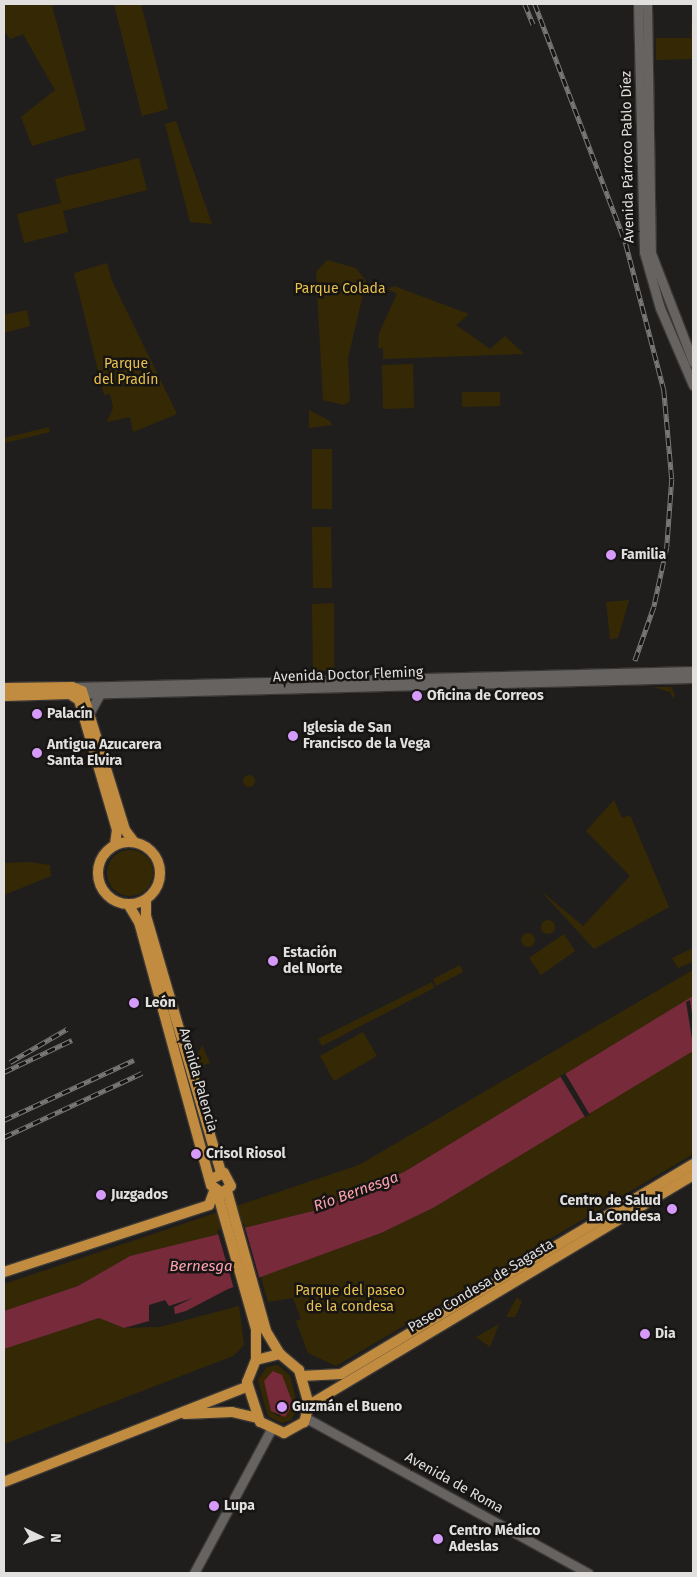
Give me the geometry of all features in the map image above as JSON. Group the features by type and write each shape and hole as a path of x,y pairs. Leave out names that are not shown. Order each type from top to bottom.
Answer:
{"main road":[{"name":"Avenida Párroco Pablo Díez","path":"638,4 644,252 665,307"},
{"name":"Avenida Párroco Pablo Díez","path":"647,4 652,253 665,307"},
{"path":"665,307 693,362"},
{"path":"665,307 693,385"},
{"name":"Avenida Doctor Fleming","path":"4,696 71,691 693,671"},
{"name":"Avenida Doctor Fleming","path":"84,694 693,678"},
{"name":"Avenida Doctor Fleming","path":"4,688 71,691"},
{"path":"71,691 84,694 91,710 125,830 134,842 151,850 159,863 159,880 146,900 128,904 112,898 99,881 102,857 115,845 134,842"},
{"path":"71,691 83,710 117,830 115,845"},
{"path":"91,710 100,694"},
{"name":"Avenida Palencia","path":"146,900 146,916 182,1045 221,1172 230,1179 219,1191"},
{"name":"Avenida Palencia","path":"128,904 139,922 211,1179 219,1191 249,1291 266,1332 280,1354"},
{"name":"Paseo Condesa de Sagasta","path":"301,1376 341,1374 693,1164"},
{"path":"211,1179 221,1172"},
{"name":"Paseo Condesa de Sagasta","path":"309,1405 693,1175"},
{"path":"4,1272 209,1205 219,1191"},
{"path":"209,1205 226,1217"},
{"name":"Avenida Palencia","path":"249,1291 256,1329 256,1360"},
{"path":"280,1354 291,1359 301,1376 309,1405 306,1418 290,1432 270,1431 258,1418 247,1387 256,1360 280,1354"},
{"path":"4,1482 247,1387"},
{"path":"181,1414 232,1412 258,1418"},
{"name":"Avenida de Roma","path":"306,1418 588,1573"},
{"path":"194,1573 270,1431"}],"green space":[{"path":"4,4 60,4 52,6 86,130 32,146 21,117 55,90 23,34 10,39 4,31"},
{"path":"114,4 141,4 168,109 142,116"},
{"path":"691,13 693,59 656,60 656,38 691,38"},
{"path":"176,121 212,224 190,222 165,124"},
{"path":"139,158 147,190 63,211 68,232 24,243 17,214 61,203 55,179"},
{"name":"Parque Colada","path":"327,260 356,268 366,281 348,358 350,401 344,405 323,400 316,272"},
{"name":"Parque del Pradín","path":"107,263 112,281 177,414 133,432 130,417 107,422 113,408 110,394 104,395 74,273"},
{"path":"394,286 469,314 456,325 490,349 505,336 524,354 383,359 383,348 378,348 379,333 397,294 388,289"},
{"path":"27,310 30,326 4,333 4,315"},
{"path":"413,364 414,408 383,409 382,365"},
{"path":"462,392 500,392 500,406 462,407"},
{"path":"309,410 330,421 332,425 309,428"},
{"path":"49,427 50,432 4,443 4,438"},
{"path":"312,449 332,449 332,509 312,509"},
{"path":"312,527 331,527 332,588 313,588"},
{"path":"629,600 618,638 610,639 606,602"},
{"path":"334,603 334,670 313,671 312,604"},
{"path":"653,687 671,687 675,695 673,698 670,692"},
{"path":"249,775 255,781 249,787 243,781"},
{"path":"614,800 622,818 630,815 669,907 594,949 540,890 583,926 630,876 586,831"},
{"path":"125,850 135,850 149,860 153,873 149,886 143,892 135,896 125,896 111,886 107,878 107,868 117,854"},
{"path":"29,862 50,865 51,876 4,895 4,863"},
{"path":"545,920 551,920 555,927 551,934 545,934 541,930 541,924"},
{"path":"525,933 531,933 535,940 531,947 525,947 521,943 521,937"},
{"path":"564,934 575,951 541,975 529,958"},
{"path":"693,948 693,962 678,968 672,958"},
{"path":"460,965 463,972 436,986 433,979"},
{"path":"693,970 693,996 404,1172 313,1211 130,1256 78,1286 4,1311 4,1284 359,1165"},
{"path":"432,982 434,988 322,1046 318,1039"},
{"path":"363,1032 377,1056 334,1081 320,1056"},
{"path":"202,1045 210,1063 199,1067 198,1053"},
{"name":"Parque del paseo de la condesa","path":"693,1050 693,1154 336,1366 308,1353 296,1321 301,1319 293,1298 268,1302 261,1277 381,1233 433,1208"},
{"path":"517,1297 522,1302 515,1317 506,1317"},
{"path":"239,1306 244,1345 233,1356 4,1444 4,1349 99,1318 124,1328 160,1327"},
{"path":"499,1324 490,1347 476,1337"},
{"path":"278,1365 290,1376 298,1407 291,1420 281,1423 268,1416 258,1380 267,1367","holes":["276,1371 292,1401 279,1417 271,1411 264,1381"]}],"water":[{"name":"Bernesga","path":"693,996 693,1051 433,1208 381,1233 228,1289 186,1311 175,1314 174,1307 193,1298 169,1306 165,1300 149,1305 149,1321 124,1328 99,1318 4,1349 4,1311 78,1286 130,1256 313,1211 404,1172"},
{"path":"273,1371 282,1375 293,1404 285,1417 271,1411 264,1381"}],"pier":[{"path":"690,1000 693,1021 693,1045 686,1002"},
{"path":"565,1073 590,1115 585,1117 560,1076"},
{"path":"244,1224 260,1280 234,1289 217,1230"}],"railway":[{"path":"525,4 533,24"},
{"path":"535,4 626,244 664,390 672,479 667,547 654,607 635,661"},
{"path":"10,1062 67,1029"},
{"path":"4,1072 72,1040"},
{"path":"4,1120 134,1060"},
{"path":"4,1137 142,1073"}],"place":[{"name":"Familia","path":"611,555"},
{"name":"Oficina de Correos","path":"417,696"},
{"name":"Palacín","path":"37,714"},
{"name":"Iglesia de San Francisco de la Vega","path":"293,736"},
{"name":"Antigua Azucarera Santa Elvira","path":"37,753"},
{"name":"Estación del Norte","path":"273,961"},
{"name":"León","path":"134,1003"},
{"name":"Crisol Riosol","path":"196,1154"},
{"name":"Juzgados","path":"101,1195"},
{"name":"Centro de Salud La Condesa","path":"672,1209"},
{"name":"Dia","path":"645,1334"},
{"name":"Guzmán el Bueno","path":"282,1407"},
{"name":"Lupa","path":"214,1506"},
{"name":"Centro Médico Adeslas","path":"438,1539"}],"water label":[{"name":"Río Bernesga","path":"356,1192"}]}
